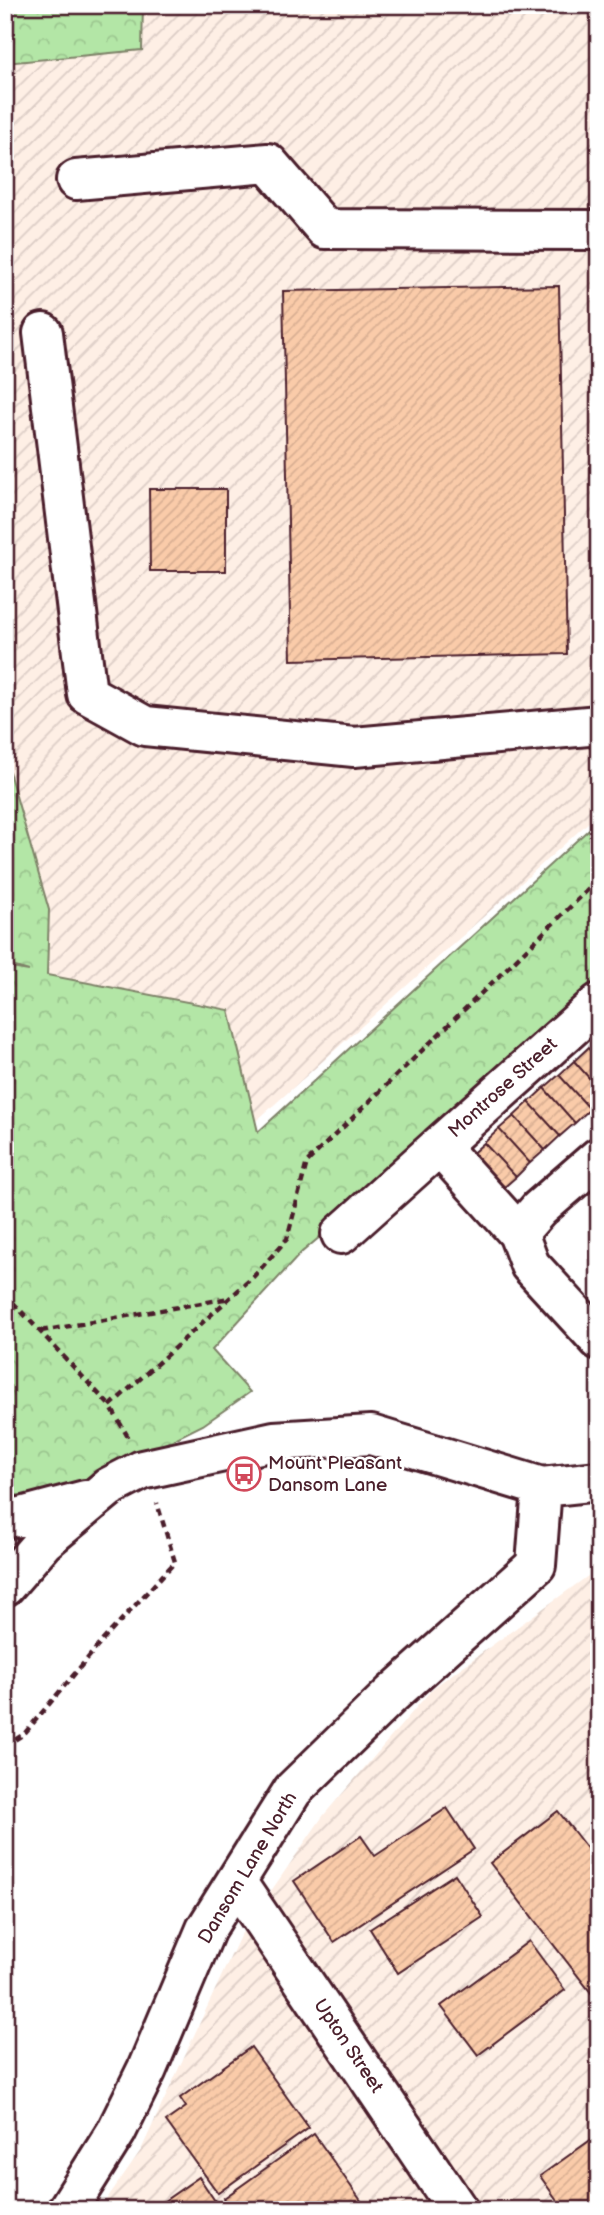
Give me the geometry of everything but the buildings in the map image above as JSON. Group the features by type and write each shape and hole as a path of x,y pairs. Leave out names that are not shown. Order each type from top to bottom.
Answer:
{"street":[{"path":"76,180 268,163 325,229 599,230"},
{"path":"43,333 87,694 145,726 354,747 599,724"},
{"name":"Montrose Street","path":"341,1234 599,1003"},
{"name":"Montrose Street","path":"439,1146 518,1233 530,1265 599,1340"},
{"path":"518,1233 539,1209 599,1157"},
{"path":"5,1586 43,1542 91,1499 142,1470 274,1441 371,1435 542,1487 599,1481"},
{"name":"Dansom Lane North","path":"67,2210 121,2121 147,2069 206,1929 293,1790 392,1694 536,1564 542,1487"},
{"path":"5,1518 21,1517 91,1499"},
{"name":"Upton Street","path":"237,1883 458,2210"}],"path":[{"path":"110,1406 231,1298 287,1239 307,1162 599,879"},
{"path":"5,1294 110,1406 127,1433 161,1512 175,1562 103,1640 24,1734 5,1746"},
{"path":"41,1331 231,1298"}],"shaded area":[{"path":"5,5 599,5 599,813 255,1122 278,1221 5,1542"},
{"path":"599,1568 599,2210 99,2210 141,2150 240,1936 323,1816 433,1688"}],"green space":[{"path":"5,5 143,5 142,50 5,63"},
{"path":"5,758 49,910 47,975 229,1010 258,1132 599,820 599,1000 301,1253 212,1350 250,1392 203,1425 60,1496 5,1495 5,967 29,971 5,964"}],"place":[{"name":"Mount Pleasant Dansom Lane","path":"244,1474"}]}
